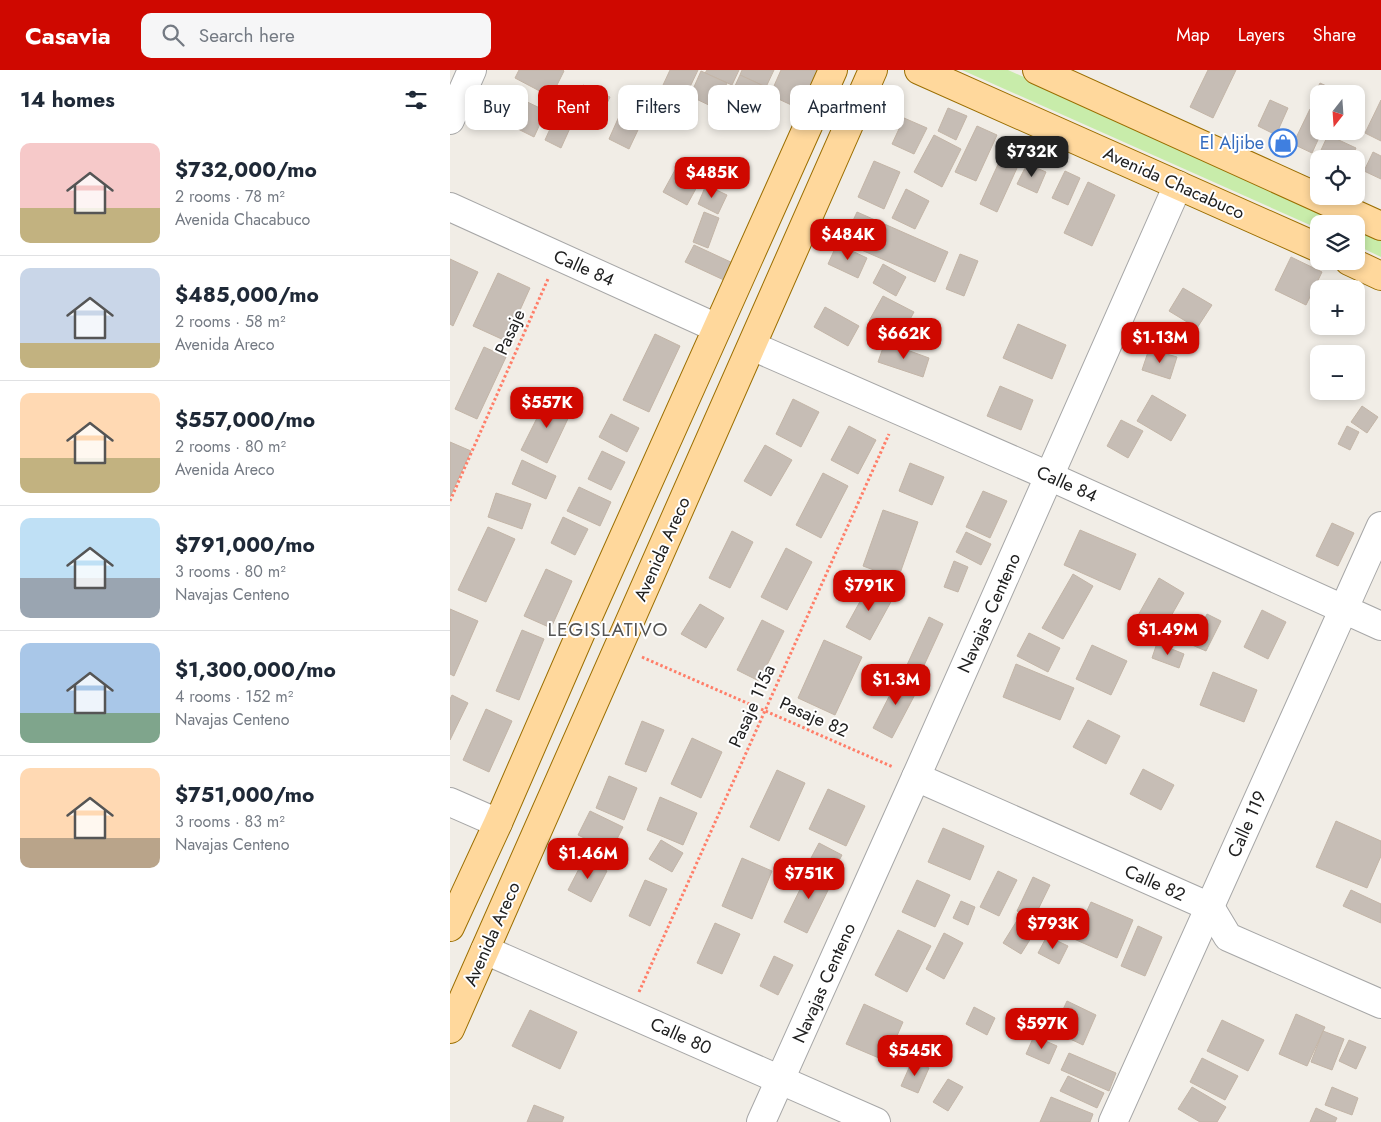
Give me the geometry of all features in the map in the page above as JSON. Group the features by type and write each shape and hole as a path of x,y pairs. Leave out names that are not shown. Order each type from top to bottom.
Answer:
{"main road":[{"path":"450,927 833,70"},
{"name":"Avenida Areco","path":"450,1029 873,70"},
{"name":"Avenida Chacabuco","path":"920,70 1310,244"},
{"path":"1037,70 1381,226"},
{"path":"1365,268 1381,276"}],"street":[{"path":"450,120 472,70"},
{"name":"Navajas Centeno","path":"762,1122 1178,185"},
{"name":"Calle 84","path":"450,207 717,328"},
{"name":"Calle 84","path":"752,346 1049,476 1381,626"},
{"name":"Calle 119","path":"1113,1122 1381,526"},
{"name":"Calle 82","path":"916,777 1210,907"},
{"path":"450,802 498,823"},
{"path":"1210,907 1228,937 1381,1004"},
{"name":"Calle 80","path":"485,950 876,1122"}],"path":[{"name":"Pasaje","path":"450,501 558,256"},
{"name":"Pasaje 115a","path":"629,1013 899,410"},
{"name":"Pasaje 82","path":"619,647 916,777"}],"green space":[{"path":"962,70 1008,70 1333,215 1310,215 1310,225"},
{"path":"1365,229 1381,236 1381,257 1365,249"}],"building":[{"path":"519,70 564,71 557,85 538,85 538,90 515,78"},
{"path":"670,70 698,70 691,85 663,85"},
{"path":"707,70 739,70 732,85 705,73"},
{"path":"742,70 774,70 767,85 762,85 740,75"},
{"path":"781,70 821,70 814,85 790,85 790,104 780,100 780,85 774,85"},
{"path":"1208,70 1236,70 1213,118 1190,107"},
{"path":"701,71 727,83 726,85 708,85 708,105 698,100 698,85 695,85"},
{"path":"740,75 762,85 735,85"},
{"path":"1270,100 1288,108 1276,135 1258,126"},
{"path":"1381,100 1381,141 1365,133"},
{"path":"528,102 538,107 538,128 534,137 520,130 528,130"},
{"path":"948,108 967,116 956,140 938,131"},
{"path":"1310,109 1310,140 1318,140 1313,150 1310,150 1310,152 1293,144"},
{"path":"904,118 927,128 914,154 892,144 898,130 904,130"},
{"path":"618,119 618,130 638,130 629,149 609,139"},
{"path":"977,126 997,135 976,181 955,172"},
{"path":"550,130 569,130 561,148 545,140"},
{"path":"934,135 961,149 942,187 914,172"},
{"path":"1326,140 1339,140 1356,148 1355,150 1321,150"},
{"path":"1373,152 1381,156 1381,179 1365,171"},
{"path":"681,159 705,172 687,205 663,192"},
{"path":"1000,160 1017,168 997,212 980,204"},
{"path":"874,161 900,172 884,209 858,197"},
{"path":"1027,164 1046,172 1037,193 1017,184"},
{"path":"1065,171 1080,178 1068,205 1052,198"},
{"path":"1088,182 1115,195 1092,246 1064,233"},
{"path":"706,185 727,195 718,214 698,204"},
{"path":"906,189 929,201 915,229 892,218"},
{"path":"704,212 719,218 708,248 693,242"},
{"path":"857,212 948,252 935,282 843,242"},
{"path":"837,244 867,258 858,278 828,264"},
{"path":"694,245 735,264 726,281 685,262"},
{"path":"960,254 978,261 964,296 946,289"},
{"path":"1291,257 1310,266 1310,270 1322,272 1318,280 1310,280 1310,297 1306,305 1275,290"},
{"path":"450,259 478,272 453,326 450,324"},
{"path":"883,264 906,277 896,296 873,283"},
{"path":"498,273 530,288 506,341 473,326"},
{"path":"1183,288 1212,305 1197,328 1169,311"},
{"path":"883,296 914,312 900,338 869,321"},
{"path":"825,307 859,326 848,346 814,327"},
{"path":"1018,324 1066,345 1052,379 1003,358"},
{"path":"655,334 680,346 649,412 623,400"},
{"path":"885,342 929,358 923,377 878,362"},
{"path":"484,347 506,357 477,419 455,409"},
{"path":"1149,349 1177,357 1170,379 1142,370"},
{"path":"1000,386 1033,400 1021,430 987,416"},
{"path":"1152,395 1186,415 1171,441 1137,421"},
{"path":"548,396 573,408 547,463 521,450"},
{"path":"793,399 819,412 801,447 776,434"},
{"path":"1362,406 1378,417 1367,433 1351,422"},
{"path":"611,414 639,428 627,452 599,437"},
{"path":"1121,420 1143,431 1128,458 1107,446"},
{"path":"849,426 876,440 858,474 831,460"},
{"path":"1347,426 1359,432 1350,450 1338,444"},
{"path":"450,442 471,451 450,497"},
{"path":"765,445 792,460 771,496 744,481"},
{"path":"602,451 625,462 611,490 588,479"},
{"path":"522,460 556,476 546,499 512,484"},
{"path":"910,463 944,477 932,505 899,491"},
{"path":"823,473 848,486 821,538 796,525"},
{"path":"579,487 611,502 600,526 567,511"},
{"path":"983,491 1007,501 990,538 966,527"},
{"path":"496,493 531,504 522,529 488,517"},
{"path":"883,510 918,522 898,579 863,566"},
{"path":"563,517 588,529 575,555 551,543"},
{"path":"1332,523 1354,533 1338,566 1316,556"},
{"path":"488,527 515,539 486,602 458,590"},
{"path":"1080,530 1136,554 1120,590 1064,565"},
{"path":"732,531 753,542 730,588 709,578"},
{"path":"966,532 991,544 981,565 956,552"},
{"path":"786,548 812,562 787,610 761,597"},
{"path":"954,561 968,567 958,592 944,587"},
{"path":"546,569 572,581 551,628 524,616"},
{"path":"1073,574 1093,586 1063,639 1042,628"},
{"path":"1159,578 1184,593 1161,634 1136,619"},
{"path":"869,585 893,598 870,640 846,627"},
{"path":"700,604 724,618 706,648 681,634"},
{"path":"450,609 478,621 454,676 450,674"},
{"path":"1262,610 1286,622 1268,659 1244,647"},
{"path":"1207,614 1221,621 1206,651 1192,645"},
{"path":"929,617 943,624 921,672 907,665"},
{"path":"762,620 784,631 759,681 737,670"},
{"path":"522,630 544,639 519,700 496,691"},
{"path":"1029,633 1060,648 1048,672 1017,656"},
{"path":"824,640 862,657 835,715 798,698"},
{"path":"1157,643 1184,654 1179,668 1152,658"},
{"path":"1092,645 1127,661 1111,695 1076,679"},
{"path":"1016,664 1074,688 1060,720 1003,697"},
{"path":"1213,672 1257,690 1244,722 1200,705"},
{"path":"900,675 920,685 892,738 873,728"},
{"path":"452,695 468,703 450,740 450,699"},
{"path":"486,709 512,721 489,772 463,760"},
{"path":"1088,720 1120,736 1106,764 1073,747"},
{"path":"642,721 664,730 646,772 625,764"},
{"path":"692,738 722,752 701,798 671,784"},
{"path":"1143,769 1174,785 1161,810 1130,794"},
{"path":"777,770 805,783 779,841 750,827"},
{"path":"609,776 637,788 624,820 596,808"},
{"path":"828,789 865,806 846,846 809,829"},
{"path":"660,797 697,813 683,845 647,830"},
{"path":"590,811 623,827 611,851 578,835"},
{"path":"1336,821 1381,841 1381,856 1367,888 1316,867"},
{"path":"943,828 984,846 970,880 928,862"},
{"path":"661,840 683,853 672,872 649,859"},
{"path":"819,843 842,855 834,870 811,858"},
{"path":"742,858 772,871 752,919 722,906"},
{"path":"584,859 607,871 591,902 568,890"},
{"path":"811,867 834,878 807,933 784,922"},
{"path":"998,871 1017,880 999,916 980,907"},
{"path":"1033,877 1050,885 1033,920 1017,911"},
{"path":"645,880 667,889 650,926 629,916"},
{"path":"917,880 950,895 935,927 902,912"},
{"path":"1351,890 1381,904 1381,923 1343,906"},
{"path":"961,901 975,907 968,925 953,918"},
{"path":"1091,902 1133,920 1117,958 1074,939"},
{"path":"1018,919 1036,930 1021,954 1003,943"},
{"path":"715,923 740,934 722,974 697,963"},
{"path":"1138,926 1162,937 1145,976 1121,966"},
{"path":"898,930 931,946 907,992 875,975"},
{"path":"944,933 963,943 944,979 926,969"},
{"path":"1047,936 1068,946 1059,964 1038,953"},
{"path":"774,956 793,965 778,995 760,986"},
{"path":"1067,1001 1096,1015 1083,1045 1053,1031"},
{"path":"864,1004 903,1022 886,1061 846,1044"},
{"path":"974,1007 995,1018 987,1035 966,1024"},
{"path":"530,1010 577,1032 560,1069 512,1046"},
{"path":"1296,1014 1325,1027 1307,1066 1279,1054"},
{"path":"1222,1020 1264,1040 1248,1071 1207,1051"},
{"path":"1323,1031 1344,1039 1332,1070 1311,1062"},
{"path":"1034,1036 1057,1046 1049,1064 1026,1054"},
{"path":"1349,1040 1366,1047 1356,1069 1339,1061"},
{"path":"1069,1053 1116,1073 1109,1091 1061,1070"},
{"path":"1202,1058 1238,1076 1225,1100 1190,1082"},
{"path":"912,1061 929,1068 918,1093 901,1086"},
{"path":"1068,1076 1104,1093 1097,1108 1060,1091"},
{"path":"948,1079 963,1087 948,1111 933,1102"},
{"path":"1192,1087 1226,1107 1217,1122 1200,1122 1178,1109"},
{"path":"1332,1087 1358,1098 1352,1115 1325,1105"},
{"path":"1051,1097 1093,1114 1090,1122 1040,1122"},
{"path":"534,1105 564,1117 562,1122 527,1122"},
{"path":"1316,1108 1337,1118 1335,1122 1310,1122"}],"place":[{"name":"El Aljibe","path":"1283,143"}],"district":[{"name":"LEGISLATIVO","path":"608,629"}]}
